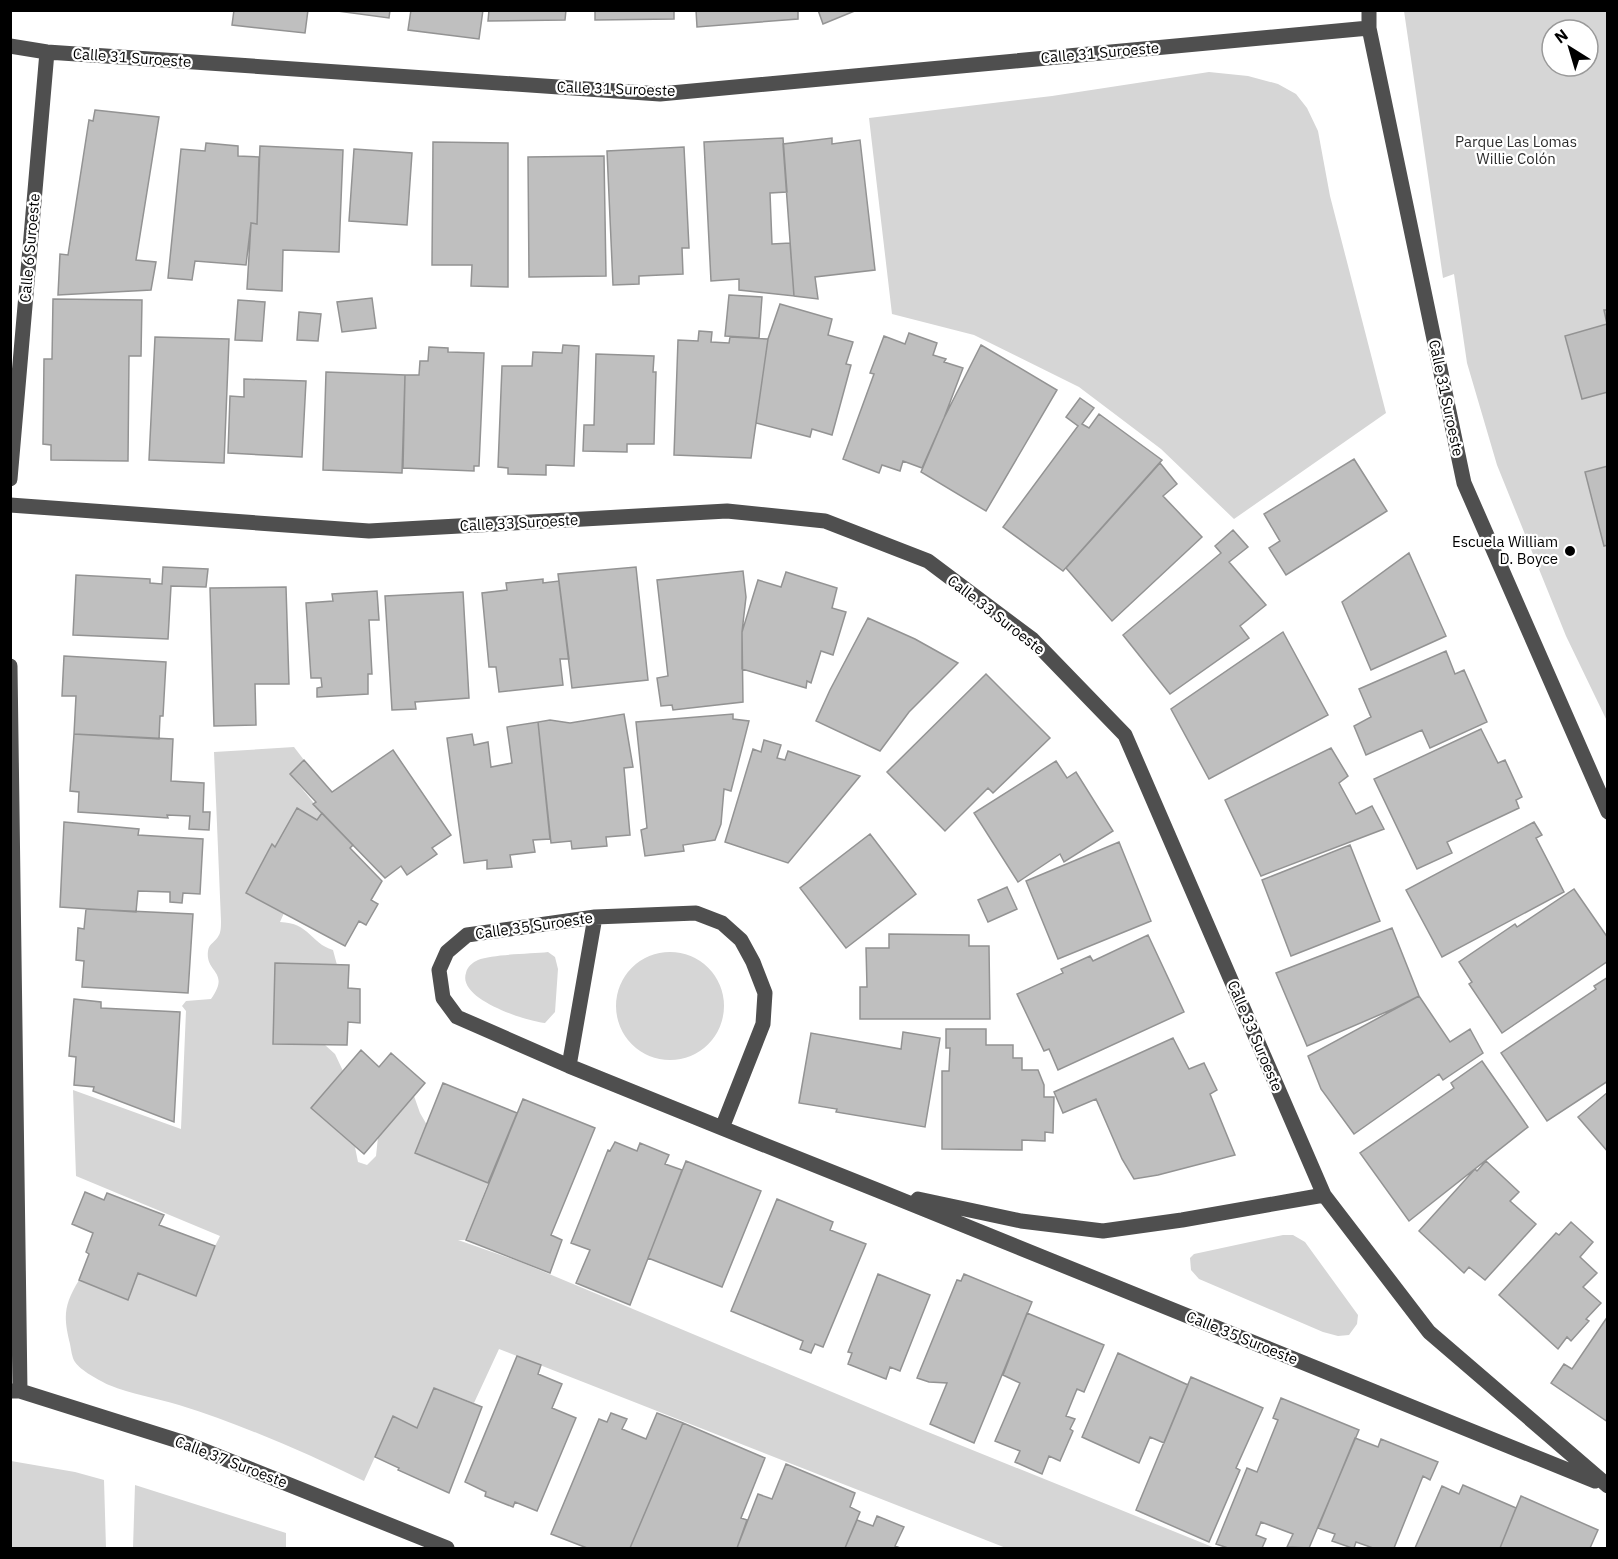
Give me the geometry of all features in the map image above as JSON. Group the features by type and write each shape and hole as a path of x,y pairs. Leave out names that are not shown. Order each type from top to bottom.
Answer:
{"street":[{"path":"1369,10 1369,28"},
{"name":"Calle 31 Suroeste","path":"10,46 47,52 660,94 1369,28 1464,483 1608,812"},
{"name":"Calle 6 Suroeste","path":"10,479 47,52"},
{"name":"Calle 33 Suroeste","path":"10,505 369,531 727,511 825,521 928,561 1032,639 1125,735 1323,1194 1429,1332 1608,1486"},
{"path":"10,666 15,1391"},
{"name":"Calle 35 Suroeste","path":"722,1128 763,1024 765,993 753,962 741,940 722,923 696,913 595,917 467,935 447,952 439,970 442,998 457,1017 569,1066 722,1128 877,1190 1608,1486"},
{"path":"569,1066 595,917"},
{"name":"Calle 35 Suroeste","path":"877,1190 1021,1221 1102,1231 1182,1220 1323,1194"},
{"name":"Calle 37 Suroeste","path":"15,1391 185,1443 447,1548"}],"green space":[{"name":"Parque Las Lomas Willie Colón","path":"1404,11 1607,11 1608,310 1604,311 1607,324 1566,336 1607,392 1607,466 1585,472 1604,546 1607,545 1607,721 1566,636 1497,465 1467,363 1454,274 1443,278"},
{"path":"1209,72 1248,76 1278,84 1296,94 1307,108 1318,131 1330,196 1386,413 1234,519 1161,449 1079,387 974,335 892,314 869,118 1052,96"},
{"path":"294,747 304,760 290,774 322,813 317,820 297,809 275,847 272,845 246,893 284,913 280,922 290,923 304,929 319,943 333,950 337,965 275,963 273,1043 325,1045 335,1054 343,1071 311,1108 355,1147 358,1162 367,1165 376,1156 378,1137 414,1096 427,1125 415,1153 488,1183 466,1240 458,1240 518,1261 923,1430 1215,1548 1006,1548 499,1349 474,1403 435,1388 417,1428 393,1417 364,1481 250,1430 179,1405 109,1385 81,1368 72,1356 66,1318 70,1297 79,1280 127,1300 138,1273 215,1246 220,1236 76,1176 73,1090 181,1129 186,1011 182,1006 186,1001 211,999 219,983 208,958 209,948 221,930 214,752"},
{"path":"548,952 555,957 558,969 555,1012 545,1023 523,1018 495,1007 472,992 466,983 468,969 478,960 502,955"},
{"path":"670,952 691,956 708,968 720,985 724,1006 720,1027 708,1044 691,1056 670,1060 649,1056 632,1044 620,1027 616,1006 620,985 632,968 649,956"},
{"path":"1283,1235 1293,1235 1305,1242 1358,1315 1357,1324 1349,1335 1338,1336 1323,1332 1199,1279 1191,1270 1190,1258 1194,1254"},
{"path":"11,1461 75,1472 104,1480 106,1548 11,1548"},
{"path":"135,1485 286,1533 286,1548 133,1548"}],"building":[{"path":"234,10 308,10 305,33 232,25"},
{"path":"330,10 390,10 389,18"},
{"path":"411,10 483,10 479,39 408,30"},
{"path":"489,10 566,10 565,20 488,21"},
{"path":"595,10 674,10 674,19 595,20"},
{"path":"696,10 798,10 798,19 697,27"},
{"path":"818,10 857,10 823,24"},
{"path":"95,110 159,117 136,260 156,262 151,290 58,295 60,254 68,255 89,120 93,121"},
{"path":"783,138 787,192 770,193 772,244 790,243 794,296 739,290 739,279 711,281 704,142"},
{"path":"832,138 832,144 860,140 875,270 815,277 818,299 794,296 783,144"},
{"path":"433,142 508,143 508,287 471,286 472,265 432,265"},
{"path":"206,143 238,146 238,156 259,157 257,224 251,223 246,265 195,261 192,280 168,278 181,149 205,151"},
{"path":"260,146 343,150 339,252 283,250 282,291 247,289 251,223 257,224"},
{"path":"684,147 689,248 682,248 683,274 639,276 639,284 613,285 607,151"},
{"path":"354,149 412,153 407,225 349,221"},
{"path":"604,156 606,276 529,277 528,157"},
{"path":"729,295 762,297 759,338 725,336"},
{"path":"372,298 376,328 342,332 337,302"},
{"path":"53,299 142,300 141,356 129,356 128,461 51,460 51,445 43,444 44,359 52,359"},
{"path":"238,300 265,302 262,341 235,340"},
{"path":"780,304 832,319 828,335 853,342 846,364 851,365 832,435 812,429 810,437 756,423 768,339"},
{"path":"1604,310 1608,310 1608,392 1582,399 1565,336 1607,324"},
{"path":"299,312 321,314 318,341 297,340"},
{"path":"699,331 712,332 711,342 729,343 730,337 768,339 751,458 674,455 678,340 698,341"},
{"path":"909,333 937,343 933,355 946,359 944,362 963,368 922,468 903,461 900,471 882,465 879,473 843,459 874,374 870,373 884,336 905,344"},
{"path":"155,337 229,339 224,463 149,460"},
{"path":"563,345 579,346 574,466 546,465 546,475 508,474 508,468 498,467 502,366 532,366 533,352 562,353"},
{"path":"981,345 1057,390 986,511 921,472 944,418"},
{"path":"429,347 448,348 448,352 484,353 479,466 474,466 474,471 403,468 405,375 419,375 420,361 428,361"},
{"path":"596,354 654,356 653,372 656,372 654,444 627,444 627,452 583,451 584,425 594,425"},
{"path":"326,372 405,375 402,473 323,470"},
{"path":"244,379 306,381 302,457 228,453 230,396 244,397"},
{"path":"1080,398 1094,408 1082,424 1089,428 1099,414 1162,460 1063,571 1003,527 1078,426 1066,417"},
{"path":"1354,459 1387,511 1286,575 1269,548 1280,541 1264,514"},
{"path":"1160,463 1177,484 1163,496 1202,537 1112,621 1066,568"},
{"path":"1608,466 1608,545 1604,546 1585,472"},
{"path":"1233,530 1248,547 1229,562 1266,605 1240,626 1249,638 1170,694 1123,635 1221,553 1215,546"},
{"path":"1409,553 1446,636 1371,670 1342,602"},
{"path":"163,567 208,569 206,587 171,586 168,639 73,635 76,575 150,579 150,583 162,584"},
{"path":"636,567 648,680 572,688 558,574"},
{"path":"743,571 746,597 742,632 743,702 673,710 672,705 661,706 657,678 668,676 657,580"},
{"path":"786,572 837,588 832,608 846,612 833,655 821,651 811,683 807,681 806,688 742,669 742,632 758,580 781,587"},
{"path":"543,579 543,583 559,581 569,659 560,659 563,685 499,692 496,667 489,667 482,593 507,590 506,583"},
{"path":"286,587 289,684 255,684 256,725 214,726 210,588"},
{"path":"377,591 379,620 369,620 372,674 368,674 368,694 317,697 317,688 322,687 321,678 311,678 306,603 333,601 332,594"},
{"path":"463,592 469,698 415,702 416,709 392,710 385,596"},
{"path":"868,618 915,639 958,663 909,712 880,751 816,721"},
{"path":"1283,632 1328,715 1209,779 1171,709"},
{"path":"1446,651 1455,674 1464,670 1487,722 1430,748 1422,730 1366,755 1354,726 1371,717 1359,689"},
{"path":"64,656 166,662 163,716 160,716 159,739 74,734 76,696 62,696"},
{"path":"986,674 1050,738 993,793 988,788 945,831 887,772"},
{"path":"624,714 633,767 624,768 630,835 606,837 607,846 572,849 571,841 551,843 538,722 550,720 570,723"},
{"path":"733,714 733,719 749,721 731,791 724,789 721,824 715,840 683,845 684,851 645,856 641,830 647,828 636,722"},
{"path":"538,722 550,839 533,840 535,852 510,855 512,867 487,869 487,860 464,863 447,738 472,734 474,745 488,742 491,767 512,763 507,727"},
{"path":"1481,729 1498,763 1505,760 1522,797 1516,800 1519,808 1447,842 1452,853 1417,869 1374,779"},
{"path":"74,734 173,739 171,781 204,783 203,812 210,812 209,830 189,829 190,816 167,815 168,818 78,812 79,792 70,791"},
{"path":"764,740 781,745 777,758 785,760 788,751 860,776 788,863 725,842 753,749 761,752"},
{"path":"1331,748 1348,776 1339,783 1356,814 1372,806 1384,829 1261,876 1225,800"},
{"path":"393,750 451,835 432,848 437,854 407,875 401,866 385,878 313,804 316,802 290,774 304,760 332,792"},
{"path":"1056,761 1067,778 1076,772 1113,831 1064,862 1060,854 1018,882 974,813"},
{"path":"297,808 317,820 322,813 353,845 350,848 382,881 371,900 378,904 366,925 359,921 345,946 246,893 272,844 275,847"},
{"path":"64,822 139,829 138,835 203,839 200,894 183,893 182,903 170,902 170,892 138,891 136,912 60,907"},
{"path":"1534,822 1542,835 1536,838 1564,892 1442,957 1406,890"},
{"path":"870,834 916,894 846,948 800,888"},
{"path":"1119,842 1151,921 1058,959 1026,881"},
{"path":"1350,845 1380,921 1291,956 1262,880"},
{"path":"1007,887 1017,909 988,922 978,900"},
{"path":"1574,889 1608,938 1608,961 1502,1033 1469,984 1472,982 1459,962 1515,924 1517,927"},
{"path":"86,909 193,914 188,993 82,987 84,961 76,960 78,928 84,929"},
{"path":"1392,928 1419,996 1307,1046 1276,973"},
{"path":"889,934 969,935 969,946 989,946 990,1019 860,1019 860,987 867,987 866,948 889,948"},
{"path":"1148,935 1184,1012 1058,1070 1049,1049 1044,1051 1017,994 1063,973 1061,969 1090,956 1093,961"},
{"path":"275,963 349,965 348,988 360,989 360,1023 348,1022 347,1045 273,1044"},
{"path":"1608,977 1608,1081 1547,1121 1501,1053 1596,989 1594,986"},
{"path":"1419,996 1450,1042 1470,1029 1483,1053 1443,1080 1439,1074 1354,1134 1321,1089 1308,1056"},
{"path":"74,999 101,1002 101,1008 180,1012 174,1122 93,1091 94,1087 74,1085 76,1057 69,1056"},
{"path":"946,1029 986,1029 986,1045 1013,1045 1013,1058 1022,1058 1022,1070 1038,1070 1044,1085 1044,1097 1054,1097 1053,1133 1045,1132 1045,1141 1022,1140 1022,1150 942,1149 942,1071 949,1071 950,1048 946,1048"},
{"path":"903,1032 940,1038 925,1127 836,1112 837,1109 799,1103 811,1033 901,1049"},
{"path":"1173,1038 1189,1069 1204,1063 1217,1090 1210,1094 1235,1155 1134,1179 1122,1159 1096,1099 1063,1113 1054,1092"},
{"path":"361,1050 379,1067 391,1053 425,1083 364,1154 311,1108"},
{"path":"1482,1061 1528,1127 1409,1221 1360,1153 1454,1088 1451,1083"},
{"path":"443,1083 517,1113 488,1183 415,1153"},
{"path":"1608,1092 1608,1152 1578,1117"},
{"path":"523,1099 595,1128 551,1235 562,1240 550,1273 466,1240"},
{"path":"615,1142 637,1151 640,1143 669,1155 665,1164 682,1170 630,1305 576,1283 590,1250 571,1243 608,1150 610,1151"},
{"path":"686,1161 761,1191 722,1287 648,1258"},
{"path":"1486,1161 1519,1192 1510,1201 1536,1224 1485,1280 1469,1267 1464,1273 1419,1231 1475,1169 1477,1171"},
{"path":"85,1192 104,1200 107,1193 164,1215 159,1225 215,1246 196,1296 138,1273 128,1300 79,1280 89,1254 86,1252 93,1233 72,1224"},
{"path":"777,1199 833,1222 830,1230 866,1244 823,1347 815,1344 811,1353 800,1349 803,1341 731,1311"},
{"path":"1571,1222 1593,1242 1580,1257 1597,1273 1583,1287 1601,1303 1586,1319 1589,1321 1571,1341 1567,1337 1558,1349 1499,1295 1556,1233 1559,1235"},
{"path":"878,1274 930,1295 900,1371 890,1367 886,1379 848,1364 852,1353 848,1352"},
{"path":"964,1274 1032,1302 974,1443 930,1424 947,1383 929,1382 917,1378 957,1280 961,1281"},
{"path":"1027,1313 1104,1345 1084,1392 1077,1389 1066,1416 1075,1419 1070,1429 1073,1431 1060,1461 1049,1456 1042,1474 1015,1462 1020,1451 995,1441 1020,1383 1003,1375"},
{"path":"1608,1316 1608,1422 1551,1383 1564,1364 1572,1369"},
{"path":"1118,1353 1188,1385 1164,1443 1150,1437 1139,1463 1082,1437"},
{"path":"517,1356 541,1365 538,1374 562,1384 552,1408 576,1418 537,1511 515,1502 513,1507 485,1496 486,1492 465,1482"},
{"path":"1191,1377 1263,1408 1236,1468 1240,1470 1209,1542 1136,1510"},
{"path":"434,1388 482,1407 449,1493 375,1457 393,1416 417,1428"},
{"path":"1281,1398 1359,1430 1309,1548 1287,1547 1293,1534 1261,1522 1256,1535 1266,1539 1262,1548 1228,1548 1216,1544 1247,1468 1257,1472 1278,1420 1273,1418"},
{"path":"611,1413 627,1419 622,1429 646,1439 657,1413 683,1423 630,1548 587,1548 551,1534 599,1419 607,1422"},
{"path":"683,1423 765,1458 741,1518 747,1520 737,1548 630,1548"},
{"path":"1355,1438 1378,1447 1381,1439 1438,1462 1430,1480 1423,1476 1394,1548 1373,1548 1356,1542 1352,1548 1332,1541 1335,1534 1318,1528"},
{"path":"786,1464 855,1493 850,1507 860,1512 845,1548 737,1548 758,1494 772,1499"},
{"path":"1463,1485 1516,1508 1500,1548 1415,1548 1442,1486 1459,1494"},
{"path":"1521,1496 1598,1530 1590,1548 1500,1548"},
{"path":"877,1516 904,1527 895,1546 900,1548 845,1548 857,1520 873,1526"}],"place":[{"name":"Escuela William D. Boyce","path":"1570,551"}]}
